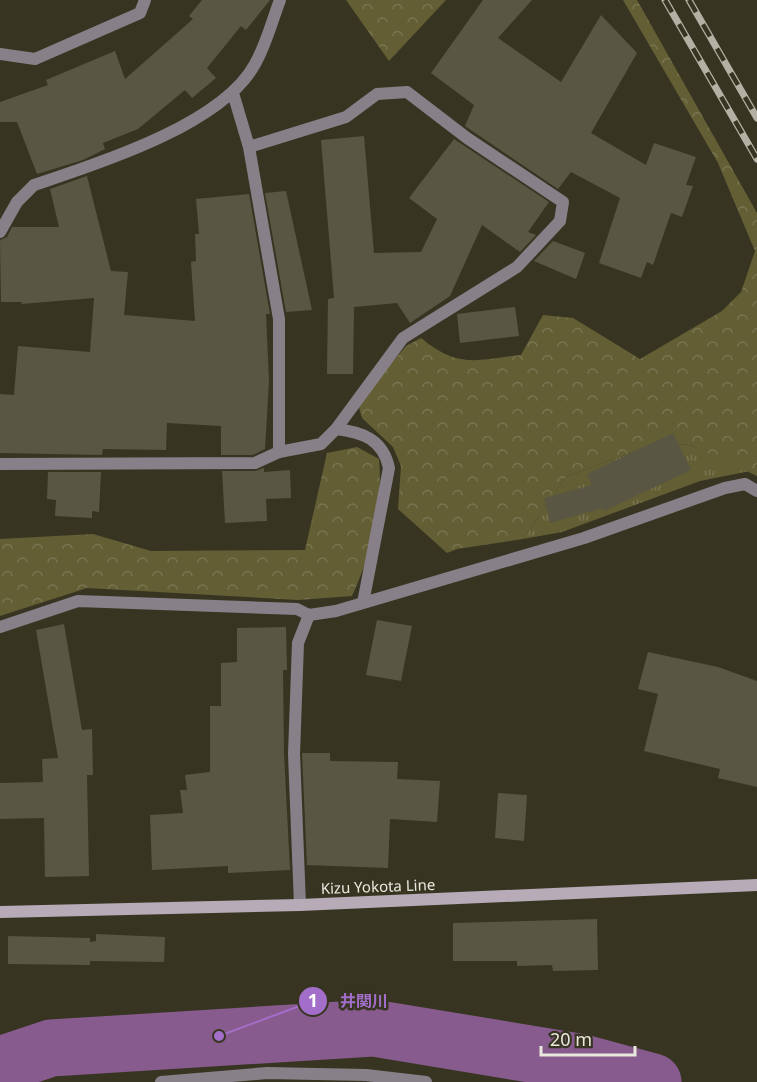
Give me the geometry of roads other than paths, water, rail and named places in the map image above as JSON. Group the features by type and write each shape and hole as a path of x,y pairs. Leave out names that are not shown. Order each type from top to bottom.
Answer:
{"main road":[{"name":"Kizu Yokota Line","path":"0,912 300,905 757,885"}],"street":[{"path":"0,54 35,58 140,13 145,0"},
{"path":"0,232 17,202 34,185 171,132 233,93 255,65 280,0"},
{"path":"0,464 255,463 279,452 321,444 336,429 403,338 517,267 560,221 563,202 467,138 407,92 377,94 346,117 249,147"},
{"path":"233,93 249,147 279,319 279,452"},
{"path":"336,429 355,432 375,442 386,454 389,468 363,603"},
{"path":"0,627 78,601 297,609 309,615 363,603 584,537 725,488 745,484 757,491"},
{"path":"300,905 294,754 298,643 309,615"},
{"path":"161,1082 267,1073 366,1076 426,1082"}],"waterway":[{"path":"0,1065 51,1048 373,1028 579,1062 653,1082"},
{"path":"572,1082 579,1062"}],"railway":[{"path":"665,0 757,159"},
{"path":"689,0 757,118"}],"place":[{"name":"井関川","path":"219,1036"}]}
